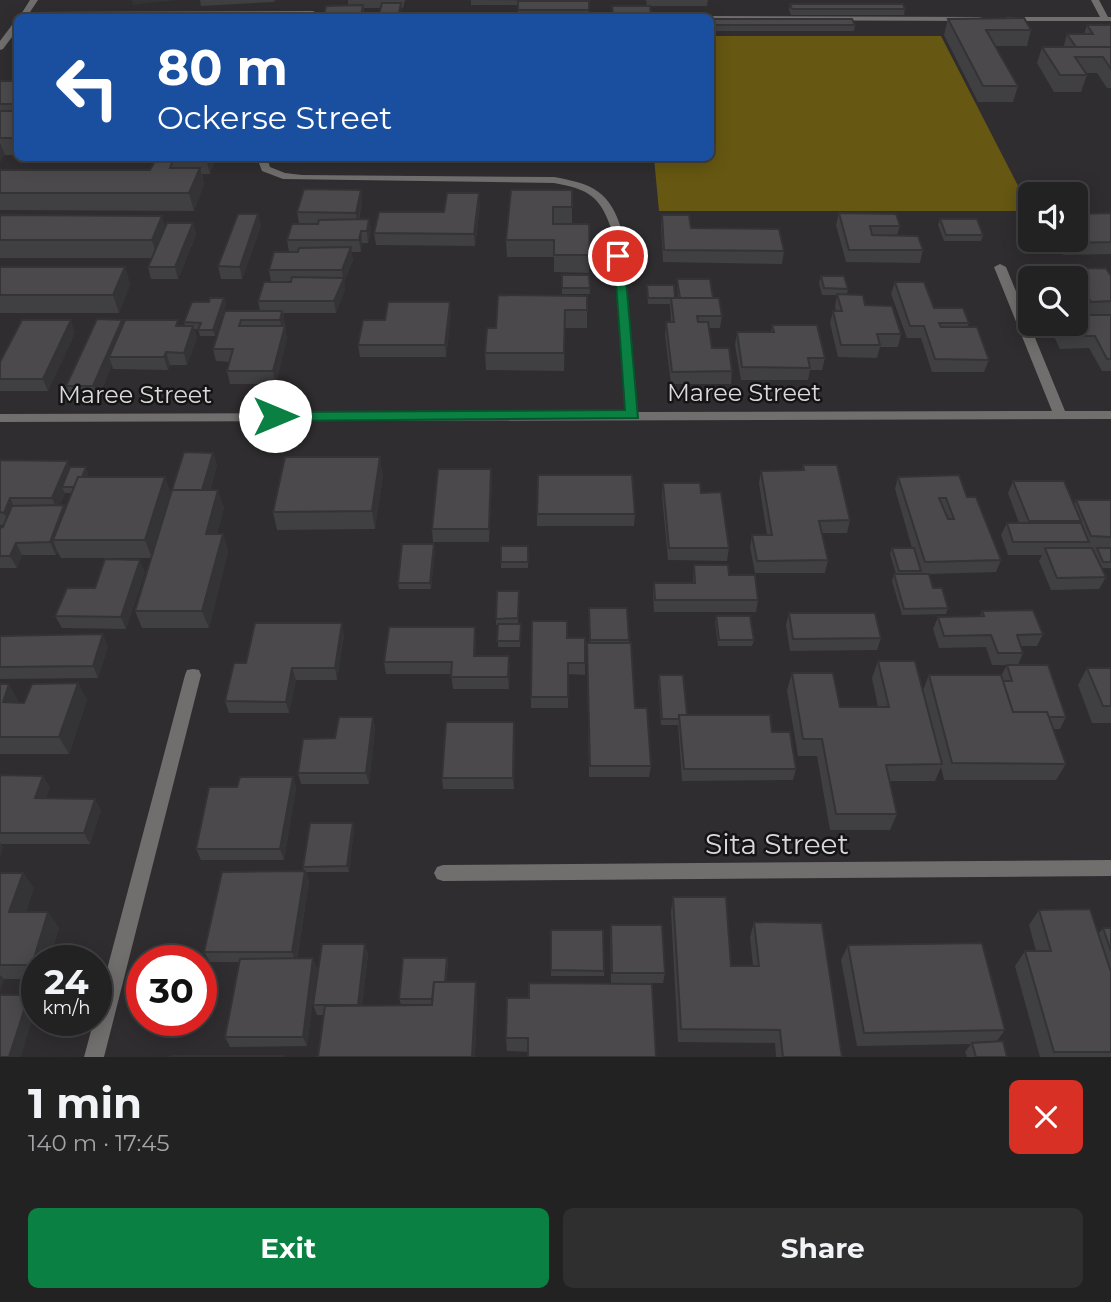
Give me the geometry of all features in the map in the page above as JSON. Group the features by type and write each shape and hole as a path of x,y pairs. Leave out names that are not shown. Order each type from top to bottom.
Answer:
{"street":[{"path":"1095,0 1108,19"},
{"path":"714,18 1108,19"},
{"path":"0,47 14,28"},
{"path":"263,161 266,169 283,176 554,180 594,191 612,213 617,231 632,415"},
{"path":"1000,267 1060,415"},
{"name":"Maree Street","path":"0,418 1111,415"},
{"path":"94,1057 193,676"},
{"name":"Sita Street","path":"443,873 1111,868"}],"shaded area":[{"path":"714,36 941,36 1018,186 1018,211 659,211 654,161 714,161"}],"building":[{"path":"518,1 589,1 589,10 518,10"},
{"path":"382,3 401,3 399,14 379,14"},
{"path":"790,4 903,4 905,9 792,9"},
{"path":"363,5 362,14 324,14 326,6"},
{"path":"612,6 650,6 651,14 613,14"},
{"path":"1024,18 1031,30 986,30 1018,86 983,86 948,19"},
{"path":"714,19 852,19 855,25 714,25"},
{"path":"1087,25 1111,25 1111,47 1076,47 1067,34 1093,34"},
{"path":"1042,47 1111,47 1111,69 1103,57 1075,57 1087,75 1060,75"},
{"path":"0,81 14,81 14,104 0,104"},
{"path":"0,111 14,111 14,138 0,138"},
{"path":"155,161 173,161 170,168 200,168 189,193 0,193 0,170 150,170"},
{"path":"304,189 361,190 356,213 297,212"},
{"path":"511,190 572,190 572,207 553,207 553,224 589,224 590,255 554,255 554,240 506,240"},
{"path":"447,193 479,193 474,234 374,233 379,212 444,212"},
{"path":"839,213 896,214 900,226 870,226 872,235 918,236 923,250 849,250"},
{"path":"1111,213 1111,242 1088,243 1088,214"},
{"path":"238,214 258,214 240,267 218,266"},
{"path":"0,215 162,216 152,240 0,240"},
{"path":"662,215 689,215 691,228 779,229 784,251 664,250"},
{"path":"369,219 367,231 361,231 359,240 287,240 292,224 318,224 319,220"},
{"path":"940,219 977,219 983,235 946,235"},
{"path":"167,223 193,223 175,267 148,267"},
{"path":"351,247 342,270 269,270 274,252 298,252 299,248"},
{"path":"0,267 125,267 113,295 0,295"},
{"path":"1088,268 1106,268 1111,276 1111,301 1091,302 1088,297"},
{"path":"562,275 589,275 590,288 562,288"},
{"path":"821,276 844,276 848,289 824,288"},
{"path":"292,277 344,278 334,301 258,301 264,282 291,282"},
{"path":"677,279 710,279 713,298 680,298"},
{"path":"895,282 924,282 934,308 963,308 969,323 939,323 941,327 977,327 989,360 935,359 924,326 910,326"},
{"path":"647,285 674,285 675,298 648,298"},
{"path":"837,294 863,295 865,305 892,306 901,334 877,334 880,345 841,345 833,311 842,311"},
{"path":"498,295 587,296 587,310 565,310 564,353 485,353 487,328 496,328"},
{"path":"210,298 224,298 213,330 198,330 201,323 184,322 192,302 209,302"},
{"path":"671,298 719,298 722,316 697,316 698,322 708,322 712,348 729,348 732,371 672,372 666,322 674,322"},
{"path":"388,302 450,302 445,345 358,345 363,320 385,320"},
{"path":"225,311 282,311 280,320 241,320 239,326 285,326 273,371 227,371 233,349 213,349"},
{"path":"1088,315 1111,315 1111,359 1107,359 1095,336 1088,336"},
{"path":"97,319 122,320 93,386 66,386"},
{"path":"22,320 71,320 43,379 0,379 0,362"},
{"path":"125,320 178,320 176,326 193,326 184,353 166,352 164,357 109,357"},
{"path":"772,325 817,325 825,358 808,358 810,368 742,367 737,332 774,332"},
{"path":"184,452 213,453 202,490 172,490 171,493"},
{"path":"285,457 380,457 372,511 273,512"},
{"path":"0,460 68,461 52,498 10,498 4,513 0,512"},
{"path":"803,465 837,465 850,520 819,521 828,560 757,561 752,535 772,535 761,471 804,470"},
{"path":"70,467 86,467 74,487 62,487"},
{"path":"438,469 491,469 489,529 432,529"},
{"path":"538,475 632,475 635,514 537,514"},
{"path":"959,475 967,497 976,497 1001,560 925,562 898,477","holes":["939,498 946,498 954,519 948,519"]},
{"path":"78,477 165,477 145,540 53,540"},
{"path":"1013,481 1064,481 1081,521 1029,521"},
{"path":"663,483 700,483 701,493 721,492 729,548 669,548"},
{"path":"172,490 218,490 206,534 223,534 202,611 135,611"},
{"path":"1076,500 1111,500 1111,537 1091,536"},
{"path":"64,505 50,542 16,543 10,556 0,556 0,528 3,527 12,506"},
{"path":"1007,523 1081,523 1089,542 1013,542"},
{"path":"402,544 434,544 430,583 398,583"},
{"path":"501,546 528,546 528,562 501,562"},
{"path":"892,548 914,548 921,571 899,571"},
{"path":"1045,548 1092,548 1106,577 1057,578"},
{"path":"1097,548 1111,548 1111,562 1103,562"},
{"path":"105,559 140,560 121,617 55,616 67,588 95,588"},
{"path":"694,565 728,565 729,575 755,575 758,600 655,600 654,583 695,583"},
{"path":"894,574 929,574 933,588 942,588 948,608 904,609"},
{"path":"497,591 519,591 518,618 496,619"},
{"path":"589,608 627,608 629,640 590,640"},
{"path":"1033,610 1043,634 1017,635 1023,653 998,653 991,635 944,636 938,617 984,616 982,611"},
{"path":"789,613 875,613 881,638 793,639"},
{"path":"716,616 750,616 754,640 719,640"},
{"path":"532,621 567,621 567,638 585,638 585,663 568,663 568,697 531,697"},
{"path":"255,623 342,623 335,668 292,668 286,702 225,701 234,663 246,663"},
{"path":"498,624 521,624 520,641 497,641"},
{"path":"389,627 475,627 474,656 509,656 508,677 451,677 452,662 384,662"},
{"path":"103,634 93,666 0,667 0,636"},
{"path":"587,643 631,643 635,708 647,708 651,766 590,766"},
{"path":"878,661 915,661 942,764 886,765 897,814 836,814 822,739 803,739 792,673 833,673 840,707 889,707"},
{"path":"1007,665 1048,665 1066,717 1049,717 1047,712 1013,712 1003,681 1012,681"},
{"path":"1087,668 1111,668 1111,706 1103,706"},
{"path":"659,675 683,675 687,715 679,715 679,719 662,719"},
{"path":"929,675 1001,675 1013,712 1047,712 1066,764 952,763"},
{"path":"78,683 59,737 0,737 0,684 9,684 3,702 24,703 32,684"},
{"path":"679,715 770,715 772,732 790,732 796,769 684,769"},
{"path":"339,717 373,717 366,773 298,773 303,739 335,738"},
{"path":"446,722 514,722 513,778 442,778"},
{"path":"0,775 43,776 35,798 95,799 84,833 0,833"},
{"path":"240,777 293,777 280,849 196,849 209,787 237,787"},
{"path":"310,823 353,823 347,866 303,867"},
{"path":"305,871 292,952 217,952 217,945 206,945 222,872"},
{"path":"0,873 23,873 9,912 48,912 38,945 21,945 21,965 0,965"},
{"path":"673,897 726,897 731,966 759,966 754,922 822,923 842,1057 783,1057 780,1030 681,1029"},
{"path":"1090,909 1111,972 1111,1052 1054,1052 1025,951 1051,951 1039,910"},
{"path":"611,925 662,925 665,973 612,973"},
{"path":"1103,928 1111,928 1111,951"},
{"path":"551,930 603,930 604,971 551,970"},
{"path":"982,943 1005,1030 864,1033 848,945"},
{"path":"322,944 365,944 358,1005 313,1005"},
{"path":"313,958 303,1037 225,1037 240,959"},
{"path":"403,958 447,958 445,982 434,982 432,999 399,999"},
{"path":"434,982 476,982 472,1057 318,1057 325,1006 432,1005"},
{"path":"529,983 652,984 656,1057 528,1057 528,1038 506,1038 507,998 529,998"},
{"path":"0,995 21,995 21,1020 9,1057 0,1057"},
{"path":"1003,1041 1007,1057 976,1057 972,1043"},
{"path":"171,1056 283,1056 170,1057"}],"route":[{"path":"275,416 632,415 618,256"}]}
